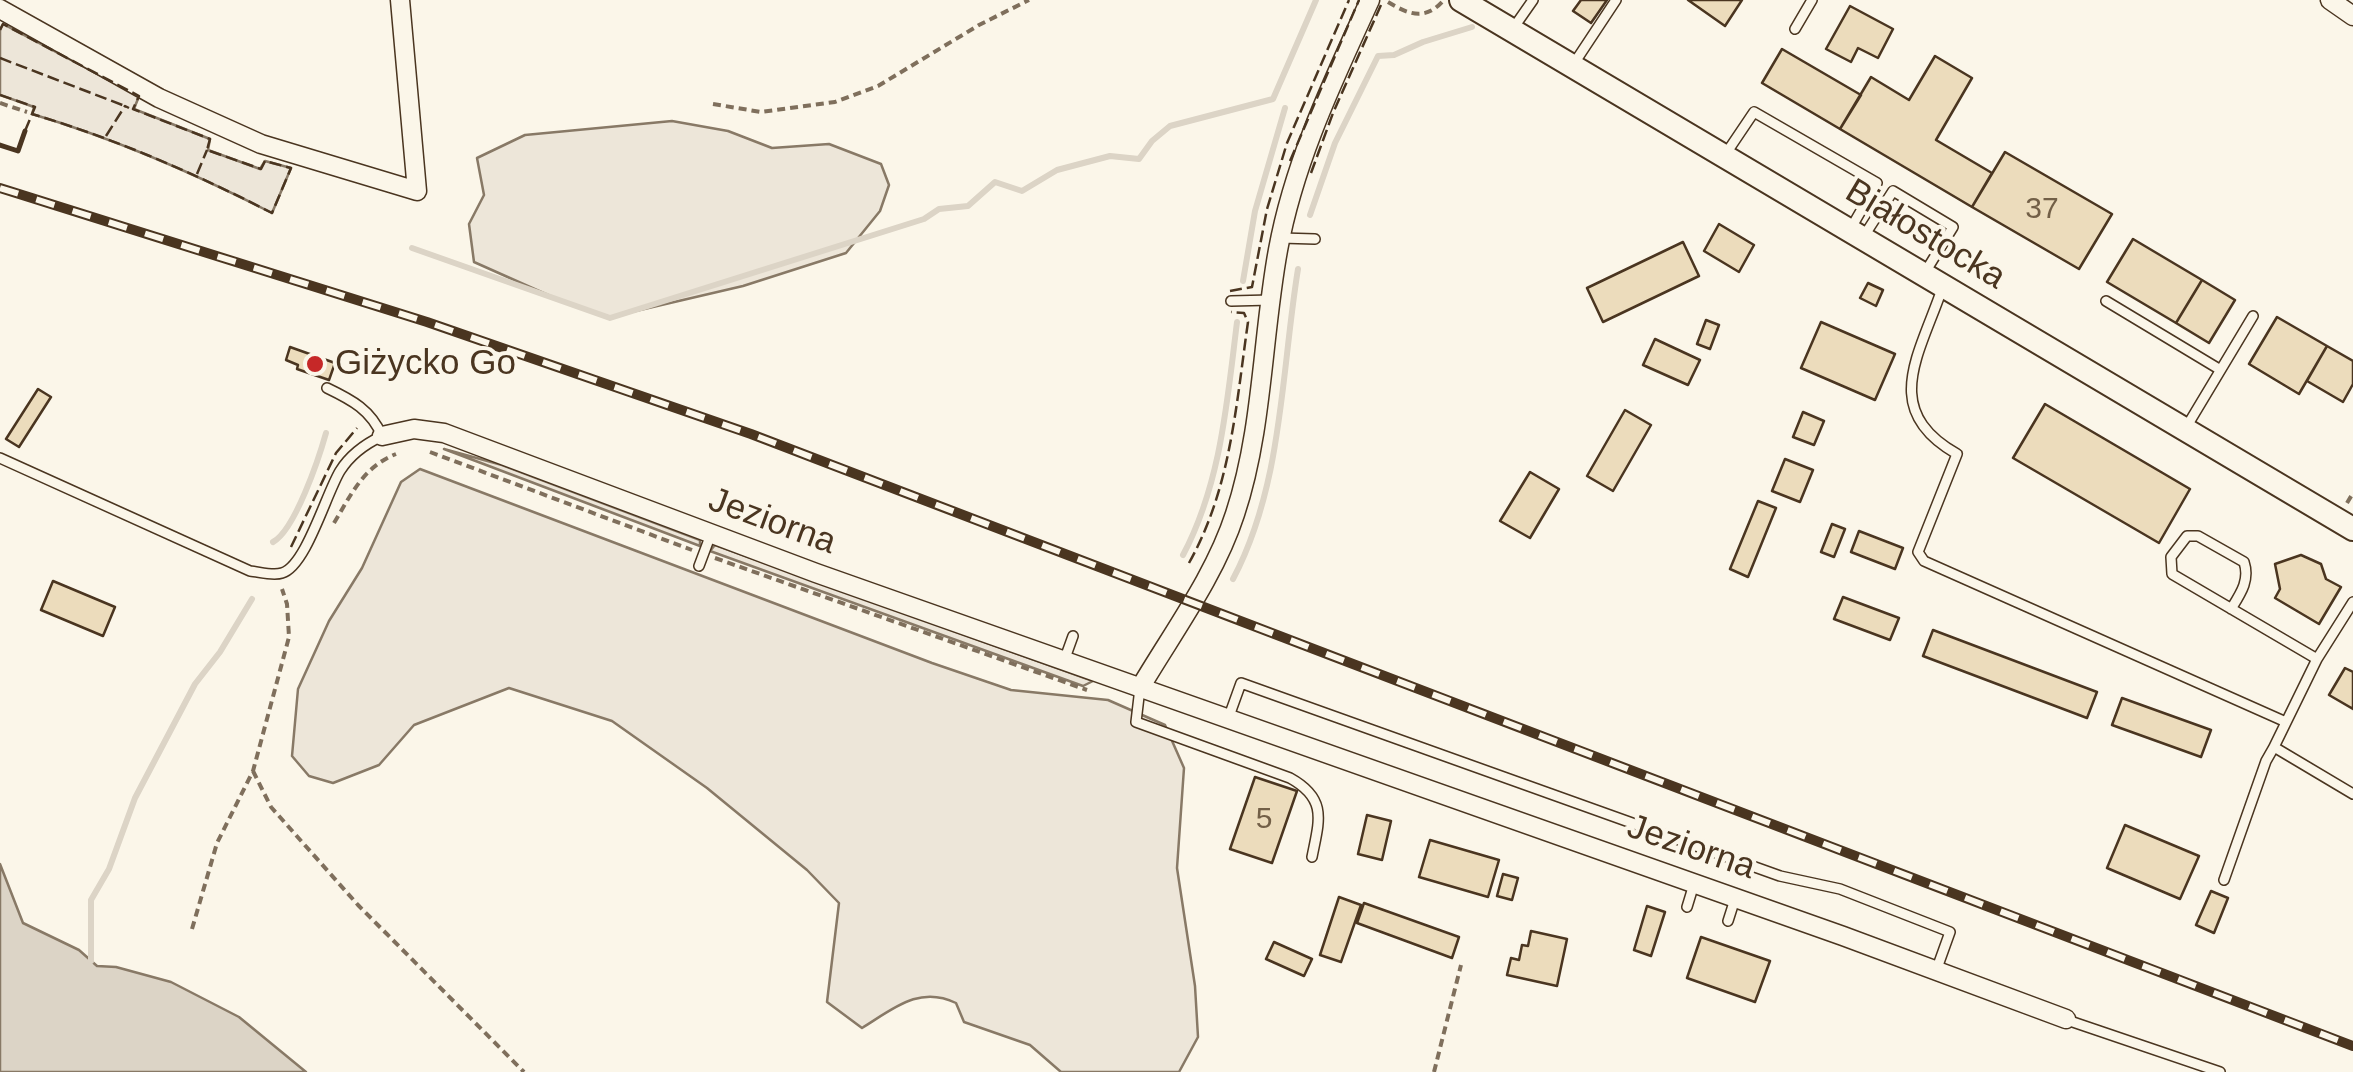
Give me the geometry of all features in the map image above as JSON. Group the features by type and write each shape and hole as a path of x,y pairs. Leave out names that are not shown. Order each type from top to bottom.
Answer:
{"street":[{"path":"0,9 159,98 261,144 417,191 400,0"},
{"path":"1140,688 1210,570 1237,510 1250,450 1281,238 1308,141 1370,0"},
{"name":"Białostocka","path":"1462,0 2353,529"},
{"path":"2330,0 2353,16"},
{"name":"Jeziorna","path":"382,436 407,430 444,433 710,534 2066,1019"}],"lane":[{"path":"1511,32 1534,0"},
{"path":"1572,68 1616,0"},
{"path":"1795,29 1812,0"},
{"path":"1724,157 1754,112 1861,174 1876,183 1856,235"},
{"path":"1856,235 1893,191 1952,227 1933,280 1909,398 1918,421 1933,440 1957,454 1918,552 1924,561 2286,722"},
{"path":"1281,238 1315,238"},
{"path":"1230,301 1270,300"},
{"path":"2106,301 2219,369"},
{"path":"2186,429 2253,316"},
{"path":"0,458 250,570 278,574 287,572 302,552 342,468 362,448 382,436 366,410 327,388"},
{"path":"699,566 710,534"},
{"path":"2231,609 2248,572 2244,562 2198,536 2187,536 2171,557 2172,574 2231,609 2317,659"},
{"path":"2224,880 2266,760 2317,659 2353,602"},
{"path":"1064,661 1073,636"},
{"path":"1228,719 1240,683 1780,876 1840,890 1950,932 1936,971"},
{"path":"1140,688 1136,722 1290,778 1311,794 1320,820 1312,857"},
{"path":"2274,747 2353,794"},
{"path":"1687,907 1694,884"},
{"path":"1728,921 1736,898"},
{"name":"Jeziorna","path":"2066,1019 2220,1072"}],"path":[{"path":"713,104 761,112 835,102 878,86 979,25 1029,0"},
{"path":"1384,0 1418,15 1431,12 1443,0"},
{"path":"0,103 27,112"},
{"path":"192,928 217,843 253,771 289,637 287,604 278,574"},
{"path":"253,771 272,808 346,891 524,1072"},
{"path":"1434,1072 1461,965"}],"shaded area":[{"path":"3,24 139,96 134,109 210,139 208,150 260,169 265,161 291,168 272,213 154,158 32,114 34,107 0,95"},
{"path":"672,121 728,131 772,148 829,144 881,164 889,185 880,211 846,253 743,286 610,317 566,303 474,262 469,224 484,195 477,158 525,135"},
{"path":"444,449 502,465 700,540 700,546"},
{"path":"420,469 932,663 1011,690 1108,700 1165,725 1184,768 1177,868 1195,986 1198,1037 1179,1072 1061,1072 1030,1045 964,1022 956,1003 943,998 907,1002 862,1028 827,1002 839,903 807,870 707,788 612,721 509,688 414,725 379,765 333,783 309,776 292,756 298,689 329,621 362,568 401,482"},
{"path":"715,545 1093,681 1083,686 710,551"},
{"path":"0,864 23,923 79,950 97,966 116,967 171,982 239,1017 306,1072 0,1072"}],"building":[{"path":"1581,0 1607,0 1591,23 1573,11"},
{"path":"1688,0 1742,0 1725,26"},
{"path":"1850,6 1893,29 1878,58 1858,48 1851,62 1826,49"},
{"path":"1782,49 1861,95 1840,129 1762,83"},
{"path":"1935,56 1972,78 1936,140 1992,173 1972,207 1840,129 1871,77 1909,100"},
{"path":"2005,152 2112,214 2079,269 1972,207"},
{"path":"1719,224 1754,245 1739,272 1704,251"},
{"path":"2133,239 2202,280 2176,323 2107,282"},
{"path":"1683,242 1699,276 1603,322 1587,288"},
{"path":"2202,280 2235,300 2209,343 2176,323"},
{"path":"1868,283 1883,290 1876,306 1860,298"},
{"path":"2277,317 2327,346 2299,394 2249,364"},
{"path":"1706,320 1719,325 1710,349 1697,344"},
{"path":"1821,322 1895,354 1875,400 1801,368"},
{"path":"1655,339 1700,360 1688,385 1643,365"},
{"path":"2327,346 2353,361 2353,384 2343,402 2307,381"},
{"name":"Giżycko Go","path":"290,347 335,363 329,380 297,369 298,365 286,360"},
{"path":"38,389 51,397 19,447 6,439"},
{"path":"2045,404 2190,489 2159,543 2013,458"},
{"path":"1625,410 1651,425 1613,491 1587,476"},
{"path":"1803,412 1824,421 1814,445 1793,437"},
{"path":"1785,459 1813,470 1800,502 1772,491"},
{"path":"1530,472 1559,489 1530,538 1500,521"},
{"path":"1758,501 1776,508 1748,577 1730,569"},
{"path":"1832,524 1845,529 1834,557 1821,552"},
{"path":"1859,531 1903,548 1895,569 1851,552"},
{"path":"2301,555 2321,564 2326,579 2341,587 2319,624 2275,598 2280,589 2275,564"},
{"path":"53,581 115,607 103,636 41,610"},
{"path":"1843,597 1899,618 1890,640 1834,619"},
{"path":"1933,630 2097,692 2087,718 1923,656"},
{"path":"2345,668 2353,672 2353,709 2329,695"},
{"path":"2122,698 2211,730 2201,757 2112,725"},
{"path":"1255,777 1297,791 1272,863 1230,849"},
{"path":"1367,815 1391,821 1382,860 1358,854"},
{"path":"2125,825 2199,856 2180,899 2107,868"},
{"path":"1430,840 1499,860 1488,897 1419,877"},
{"path":"1503,874 1518,878 1512,900 1497,896"},
{"path":"2211,891 2228,898 2214,933 2196,925"},
{"path":"1339,897 1361,905 1341,962 1320,955"},
{"path":"1364,903 1459,937 1452,958 1357,923"},
{"path":"1647,906 1665,912 1651,956 1634,950"},
{"path":"1531,931 1567,939 1557,986 1507,975 1511,958 1519,960"},
{"path":"1701,937 1770,961 1755,1002 1687,978"},
{"path":"1274,942 1312,959 1304,976 1266,959"}],"waterway":[{"path":"412,248 610,318 924,219 939,209 968,206 995,182 1022,191 1057,170 1110,156 1139,159 1170,126 1273,99 1316,0"},
{"path":"1310,215 1335,143 1378,56 1394,55 1472,27"},
{"path":"1243,281 1255,211 1285,108"},
{"path":"1233,579 1262,505 1271,467 1298,269"},
{"path":"1183,555 1214,471 1237,322"},
{"path":"273,542 298,509 326,433"},
{"path":"91,961 91,900 109,869 135,798 195,684 252,599"}],"railway":[{"path":"0,188 427,322 751,434 2353,1046"}],"fence":[{"path":"1230,291 1252,287 1267,209 1287,143 1349,0"},
{"path":"1290,161 1359,0"},
{"path":"1311,173 1381,5"},
{"path":"0,30 3,24 139,96 133,109 210,139 207,150 261,169 265,161 291,168 272,213 154,158 32,114"},
{"path":"0,58 125,106"},
{"path":"0,95 35,107 25,131"},
{"path":"106,136 125,106 129,108"},
{"path":"197,174 207,150"},
{"path":"1189,563 1214,505 1235,415 1248,322 1244,313 1231,312"},
{"path":"291,547 336,453 357,428"}],"wall":[{"path":"0,145 18,151 25,131"}],"place":[{"name":"Giżycko Go","path":"315,364"}]}
